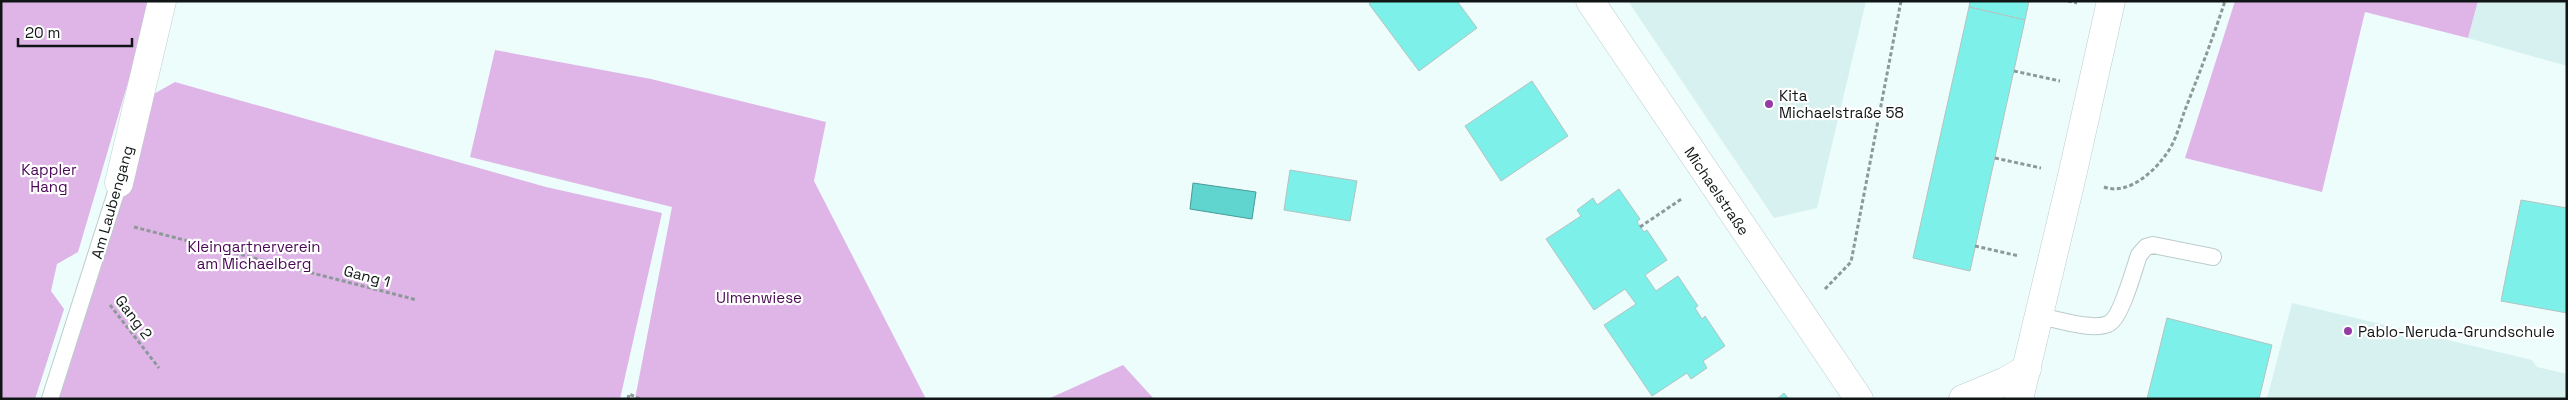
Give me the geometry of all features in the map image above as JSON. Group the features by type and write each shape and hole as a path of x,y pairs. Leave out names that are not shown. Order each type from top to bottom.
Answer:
{"street":[{"name":"Am Laubengang","path":"119,183 162,1"},
{"name":"Michaelstraße","path":"1590,1 1852,390 1879,399"},
{"path":"2019,399 2052,263 2111,1"},
{"path":"1964,399 2004,382 2027,369"}],"lane":[{"name":"Am Laubengang","path":"50,399 119,183"},
{"path":"2039,316 2095,327 2109,324 2118,315 2139,255 2146,247 2154,245 2213,256"}],"path":[{"path":"1801,315 1851,262 1901,1"},
{"path":"1995,158 2072,176 2109,189 2136,184 2154,170 2169,151 2215,33 2225,1"},
{"path":"2014,71 2091,88"},
{"path":"1640,227 1710,180"},
{"name":"Gang 1","path":"108,220 417,300"},
{"path":"1975,246 2052,263"},
{"name":"Gang 2","path":"89,280 95,284 159,368"},
{"path":"628,399 629,394 640,399"}],"shaded area":[{"name":"Kita Michaelstraße 58","path":"1628,1 1866,1 1817,208 1774,218"},
{"path":"2478,1 2567,1 2567,66 2468,38"},
{"name":"Pablo-Neruda-Grundschule","path":"2292,303 2532,360 2537,367 2567,374 2567,399 2267,399"}],"green space":[{"name":"Kappler Hang","path":"1,1 152,1 78,252 57,264 51,291 64,309 35,399 1,399"},
{"path":"2235,1 2478,1 2468,38 2365,12 2322,192 2185,158"},
{"name":"Ulmenwiese","path":"495,50 651,79 826,122 814,181 926,399 635,399 672,207 470,157"},
{"name":"Kleingartnerverein am Michaelberg","path":"175,82 546,187 662,213 620,399 59,399 150,96"},
{"path":"1123,365 1154,399 1048,399"}],"water":[{"path":"1193,183 1256,192 1252,219 1190,209"}],"building":[{"path":"1372,1 1457,1 1477,28 1419,71 1369,4"},
{"path":"1970,1 2029,1 2025,20 1969,7"},
{"path":"1969,7 2025,20 1970,271 1913,258"},
{"path":"1532,81 1568,136 1501,181 1465,126"},
{"path":"1290,170 1357,181 1350,221 1284,210"},
{"path":"1619,189 1640,219 1637,222 1644,232 1647,230 1667,260 1645,275 1656,291 1678,276 1698,306 1695,308 1702,319 1705,316 1725,346 1703,361 1707,368 1691,379 1687,373 1652,396 1604,325 1636,304 1625,289 1594,310 1546,239 1581,216 1577,210 1593,198 1597,205"},
{"path":"2521,200 2567,208 2567,313 2501,301"},
{"path":"2167,318 2272,345 2259,399 2147,399"},
{"path":"1784,393 1789,399 1777,399"}],"place":[{"name":"Kita Michaelstraße 58","path":"1769,104"},
{"name":"Pablo-Neruda-Grundschule","path":"2348,331"}]}
